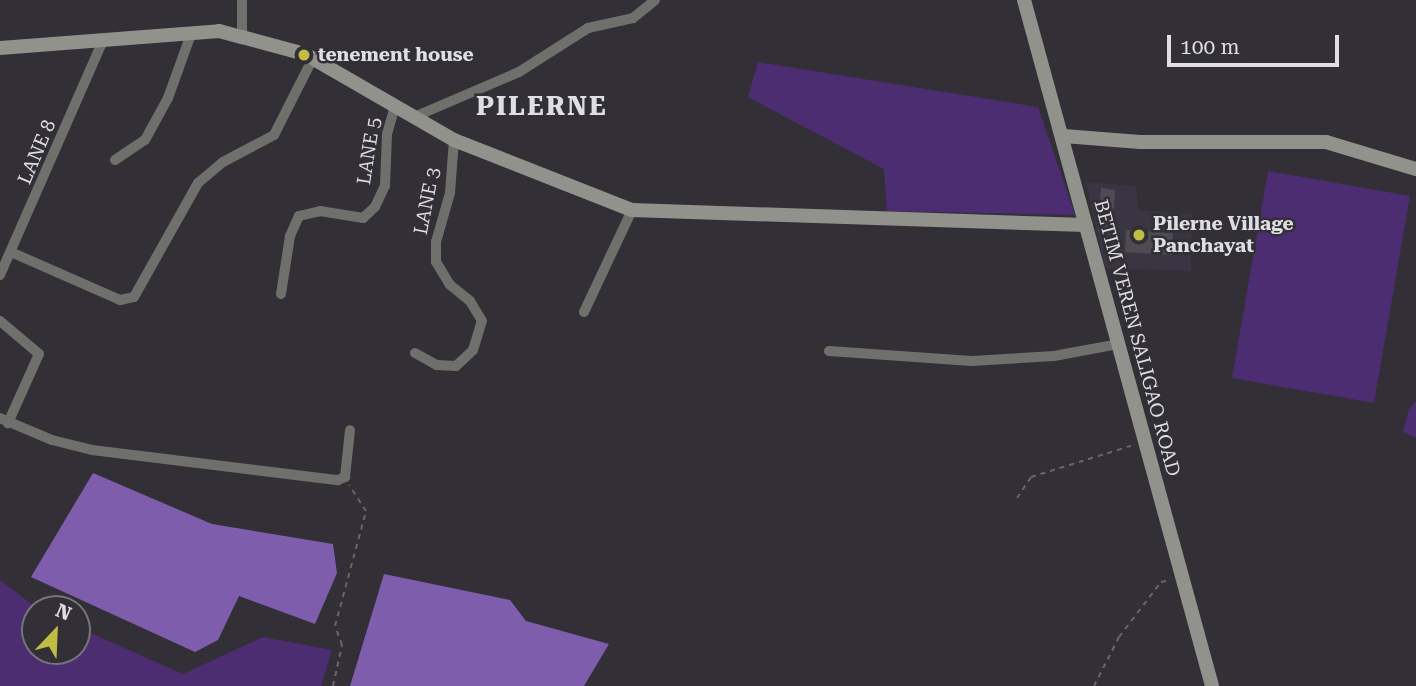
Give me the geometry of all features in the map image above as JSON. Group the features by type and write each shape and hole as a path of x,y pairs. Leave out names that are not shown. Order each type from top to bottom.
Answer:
{"main road":[{"name":"BETIM VEREN SALIGAO ROAD","path":"1024,0 1064,136 1212,686"},
{"path":"0,48 219,32 242,37 313,58 454,140 632,210 1086,225"},
{"path":"1064,136 1140,142 1326,142 1416,169"}],"street":[{"path":"242,0 242,37"},
{"path":"414,117 519,72 588,28 633,19 655,0"},
{"path":"115,160 145,140 168,98 191,34"},
{"name":"LANE 8","path":"0,275 13,253 103,40"},
{"path":"13,253 120,299 134,297 198,183 223,162 274,135 313,58"},
{"name":"LANE 5","path":"281,294 290,236 299,216 320,211 363,218 375,207 386,178 387,134 395,106"},
{"name":"LANE 3","path":"415,353 437,365 456,366 472,350 482,321 470,301 450,285 436,262 436,242 450,193 454,140"},
{"path":"584,312 632,210"},
{"path":"0,321 39,354 4,420 92,450 343,480 350,430"},
{"path":"829,351 972,361 1054,356 1118,344"}],"path":[{"path":"1017,498 1031,477 1145,442"},
{"path":"333,686 342,645 335,626 366,511 343,480"},
{"path":"1094,686 1119,637 1161,582 1182,579"}],"shaded area":[{"path":"758,62 1038,107 1075,215 887,211 884,169 748,97"},
{"path":"1268,171 1410,196 1374,403 1232,378"},
{"path":"1086,182 1136,186 1138,210 1192,214 1191,271 1105,268"},
{"path":"1416,401 1416,438 1403,432 1409,409"},
{"path":"93,473 212,524 333,544 337,573 315,624 239,596 218,640 195,652 91,604 91,595 70,595 31,577"},
{"path":"384,574 510,600 526,621 609,644 584,686 350,686"},
{"path":"0,580 21,596 21,665 91,665 91,633 183,674 263,637 332,650 321,686 0,686"}],"building":[{"path":"1101,188 1115,190 1112,235 1098,232"},
{"path":"1126,230 1173,233 1172,255 1125,252"}],"place":[{"name":"tenement house","path":"304,55"},
{"name":"Pilerne Village Panchayat","path":"1139,235"}],"district":[{"name":"PILERNE","path":"542,107"}]}
